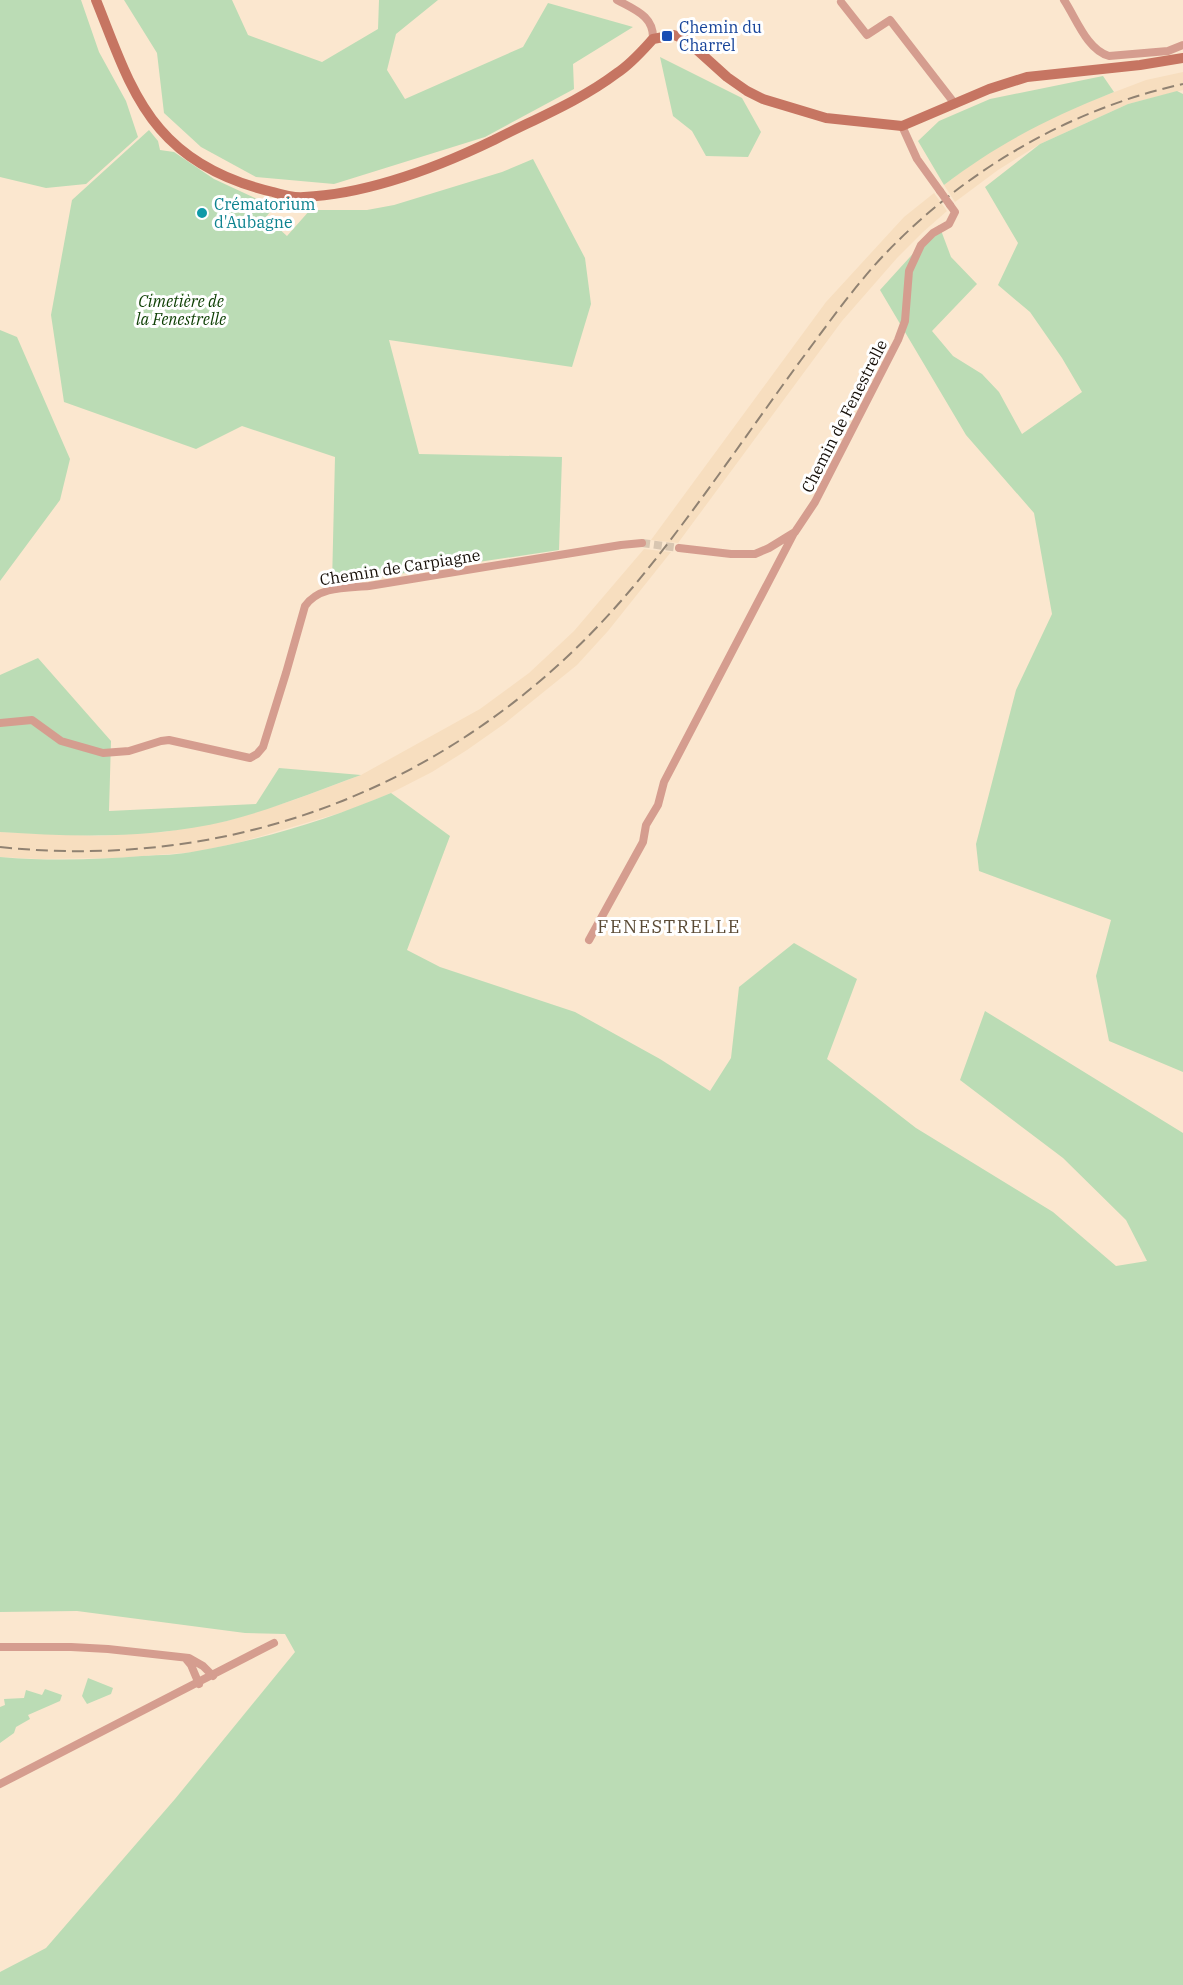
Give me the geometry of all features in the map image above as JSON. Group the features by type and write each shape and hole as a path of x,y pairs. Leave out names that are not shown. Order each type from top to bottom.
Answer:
{"street":[{"path":"96,0 135,92 159,128 190,156 216,173 246,186 292,197 341,193 373,186 472,150 585,94 618,73 653,39 674,35 686,40 727,77 747,91 764,99 826,118 902,126 1027,77 1183,58"},
{"path":"617,0 648,18 653,26 653,39"},
{"path":"1064,0 1093,47 1101,54 1109,56 1168,51 1183,45"},
{"path":"841,2 867,35 890,20 955,104"},
{"name":"Chemin de Fenestrelle","path":"679,548 731,554 755,554 795,532 815,502 898,340 905,321 909,272 921,245 933,233 949,224 955,212 917,159 902,126"},
{"path":"589,940 643,842 646,825 658,805 663,782 795,532"},
{"name":"Chemin de Carpiagne","path":"0,723 32,720 61,741 103,753 129,751 169,740 250,758 263,747 305,606 311,597 329,590 369,586 642,543"},
{"path":"0,1784 274,1644"},
{"path":"2,1647 108,1649 185,1658 203,1666 213,1676"},
{"path":"185,1658 191,1665 199,1684"}],"shaded area":[{"path":"1183,72 1183,90 1128,104 1040,144 998,170 955,202 944,185 978,159 1023,132 1070,109 1146,80"},
{"path":"934,193 947,211 897,258 842,321 678,543 651,540 826,302 904,217"},
{"path":"644,549 671,552 608,631 577,665 504,724 467,750 432,772 391,793 350,810 241,842 196,852 117,858 0,857 0,832 99,836 164,832 227,821 294,800 361,775 480,709 529,673 574,631"}],"green space":[{"path":"0,0 81,0 99,52 126,101 138,137 86,184 46,188 0,177"},
{"path":"124,0 232,0 248,35 322,62 378,29 379,0 438,0 396,34 387,70 405,99 523,47 548,3 633,27 573,64 574,89 485,137 334,184 256,177 201,147 164,113 157,53"},
{"path":"660,57 742,98 761,132 748,157 706,156 692,131 673,116"},
{"path":"1103,76 1114,92 1025,132 985,156 944,185 918,141 939,121 990,99"},
{"path":"1177,91 1183,94 1183,1072 1109,1041 1096,976 1111,920 979,871 976,844 1016,690 1052,614 1034,513 966,435 880,290 939,225 951,257 977,284 932,331 953,356 982,374 999,392 1022,434 1082,392 1030,312 998,285 1018,243 985,187 1040,144 1128,104"},
{"name":"Cimetière de la Fenestrelle","path":"149,130 158,141 160,150 174,152 214,179 274,207 266,217 287,236 310,210 367,210 394,205 502,172 533,159 585,258 591,304 572,367 389,340 419,454 562,457 559,550 332,584 335,457 242,426 196,449 64,402 51,315 72,200"},
{"path":"0,330 17,337 70,459 60,500 0,581"},
{"path":"38,658 111,741 109,811 256,804 279,768 361,775 261,811 199,827 114,835 0,832 0,675"},
{"path":"391,793 450,836 407,950 440,967 575,1012 660,1059 710,1091 731,1058 739,987 794,943 857,979 827,1059 916,1128 1053,1212 1116,1266 1147,1261 1126,1220 1063,1158 960,1080 985,1011 1183,1133 1183,1985 0,1985 0,1972 46,1948 175,1799 295,1652 285,1634 245,1633 77,1611 0,1612 0,857 89,859 190,852 296,828"},
{"path":"88,1678 113,1688 111,1694 87,1704 82,1696"},
{"path":"45,1689 62,1695 60,1701 28,1715 30,1719 16,1727 14,1733 0,1743 0,1707 5,1705 4,1699 24,1698 26,1690 42,1695"}],"tunnel":[{"path":"642,543 679,548"}],"railway":[{"path":"0,847 92,851 181,844 267,826 350,798 428,760 502,711 570,654 633,587 698,504 841,306 884,255 915,225 948,196 984,171 1021,147 1059,127 1099,109 1183,84"}],"place":[{"name":"Chemin du Charrel","path":"667,36"},
{"name":"Crématorium d'Aubagne","path":"202,213"}],"district":[{"name":"FENESTRELLE","path":"669,927"}]}
